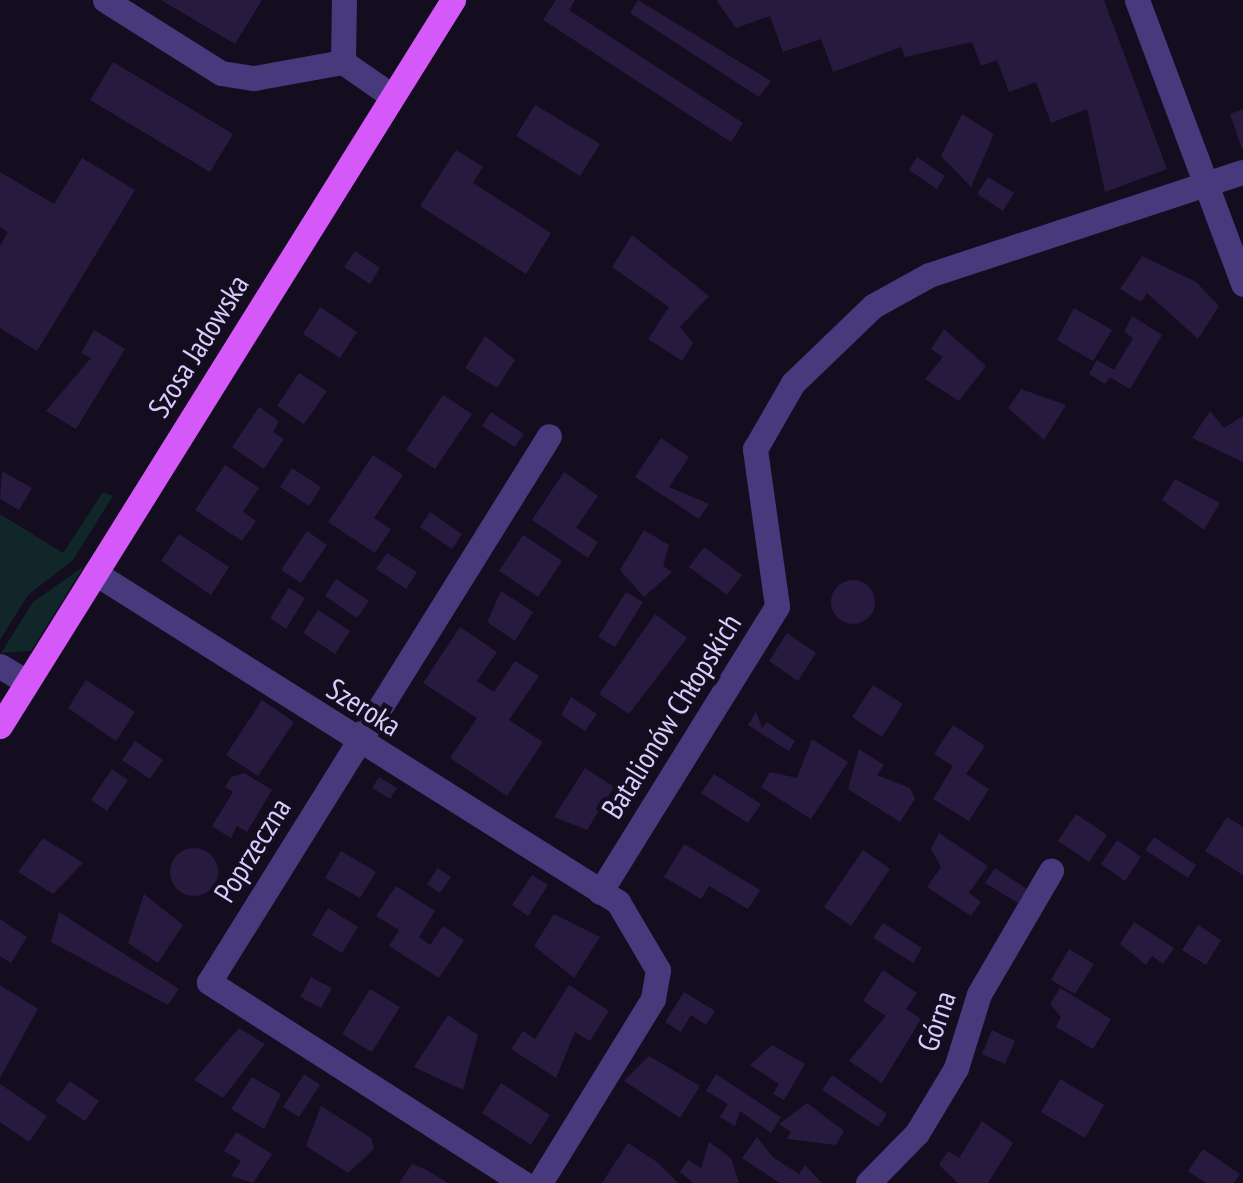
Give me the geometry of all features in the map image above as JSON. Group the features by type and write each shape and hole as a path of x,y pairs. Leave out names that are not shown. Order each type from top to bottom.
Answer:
{"main road":[{"name":"Szosa Jadowska","path":"0,726 453,0"}],"street":[{"path":"104,0 221,73 254,78 343,62 392,96"},
{"path":"343,62 344,0"},
{"path":"1137,0 1243,284"},
{"name":"Batalionów Chłopskich","path":"600,892 778,606 755,449 794,382 874,306 928,275 1205,188 1243,172"},
{"name":"Poprzeczna","path":"524,1183 208,982 549,436"},
{"name":"Szeroka","path":"95,573 600,892"},
{"path":"0,666 27,682"},
{"name":"Górna","path":"868,1183 917,1133 956,1068 979,994 1050,871"},
{"path":"540,1183 653,999 658,970 618,902 600,892"}],"green space":[{"path":"103,492 113,496 73,560 28,595 0,640 0,514 63,553"},
{"path":"84,566 31,651 1,653 33,602"}],"building":[{"path":"161,0 262,0 235,44"},
{"path":"556,0 575,0 569,10 743,123 731,142 543,20"},
{"path":"638,0 771,81 759,97 630,13"},
{"path":"716,0 1104,0 1167,169 1105,192 1087,109 1051,123 1036,82 1009,92 997,60 981,66 972,42 905,57 901,47 833,72 821,39 783,52 770,16 736,28"},
{"path":"113,62 233,134 210,172 90,100"},
{"path":"535,105 600,144 580,176 516,136"},
{"path":"1243,109 1243,149 1242,149 1230,114"},
{"path":"962,114 994,134 971,187 941,156"},
{"path":"456,150 483,167 473,183 551,233 526,274 420,206"},
{"path":"917,157 945,176 937,189 909,170"},
{"path":"82,158 135,190 37,351 0,328 0,246 8,232 0,227 0,172 54,204"},
{"path":"988,177 1014,193 1003,211 977,194"},
{"path":"632,235 709,296 680,327 693,343 682,361 648,339 669,307 612,267"},
{"path":"355,251 380,268 370,284 344,267"},
{"path":"1142,256 1196,282 1219,306 1198,339 1147,293 1141,302 1120,289"},
{"path":"320,307 357,332 340,358 303,334"},
{"path":"1074,308 1112,330 1093,361 1057,340"},
{"path":"1132,316 1162,335 1130,389 1110,377 1105,384 1089,374 1097,360 1114,370 1133,338 1124,332"},
{"path":"944,329 986,366 959,401 925,379 943,357 931,349"},
{"path":"94,330 125,349 76,429 46,411 91,358 81,353"},
{"path":"485,336 515,360 497,388 465,368"},
{"path":"299,373 327,391 304,424 277,406"},
{"path":"1021,389 1066,405 1044,440 1008,408"},
{"path":"443,395 472,414 435,469 406,450"},
{"path":"259,407 279,421 273,432 284,439 264,469 232,447"},
{"path":"1210,411 1224,428 1243,416 1243,462 1192,438"},
{"path":"491,412 524,434 515,447 482,426"},
{"path":"661,438 689,457 669,487 709,504 699,519 635,477"},
{"path":"373,455 403,475 374,518 391,529 375,553 328,522"},
{"path":"225,465 259,488 243,512 256,521 242,541 195,510"},
{"path":"292,468 321,487 309,506 280,487"},
{"path":"2,471 32,488 19,510 0,499"},
{"path":"564,472 598,496 576,528 598,542 588,558 532,520"},
{"path":"1175,479 1220,503 1204,530 1162,500"},
{"path":"430,512 462,534 452,549 420,527"},
{"path":"644,530 669,545 663,566 672,572 644,597 620,570"},
{"path":"307,531 327,545 301,583 281,570"},
{"path":"179,534 229,567 211,595 161,561"},
{"path":"523,535 562,561 538,597 499,571"},
{"path":"704,547 742,575 727,595 689,567"},
{"path":"387,553 417,572 406,589 376,569"},
{"path":"336,579 369,601 357,618 325,596"},
{"path":"853,580 869,586 875,602 869,618 853,624 837,618 831,602 837,586"},
{"path":"289,588 305,598 286,629 270,618"},
{"path":"501,591 533,612 515,641 487,622"},
{"path":"626,592 643,602 615,647 598,637"},
{"path":"318,610 350,631 335,654 303,633"},
{"path":"655,614 687,638 629,714 599,694"},
{"path":"460,627 497,652 477,681 494,692 515,661 539,676 509,720 543,742 507,796 450,758 477,718 423,683"},
{"path":"787,633 816,653 798,681 769,661"},
{"path":"86,680 135,712 116,741 68,708"},
{"path":"873,685 903,704 882,737 852,717"},
{"path":"571,697 597,714 585,731 561,715"},
{"path":"262,700 294,722 258,776 226,755"},
{"path":"756,712 762,728 767,722 795,741 789,751 748,725"},
{"path":"953,725 985,746 966,774 989,789 969,821 933,799 953,766 934,754"},
{"path":"812,739 848,762 811,819 761,787 770,772 797,778"},
{"path":"135,741 163,760 150,779 122,760"},
{"path":"859,749 884,765 877,775 910,788 915,799 900,822 848,789"},
{"path":"585,768 614,787 587,830 554,817"},
{"path":"112,769 128,780 107,811 91,800"},
{"path":"244,773 272,790 247,832 237,826 231,838 212,826 233,792 225,787 231,777"},
{"path":"714,774 761,804 748,823 701,793"},
{"path":"379,777 397,788 390,799 372,788"},
{"path":"1076,814 1107,835 1089,862 1058,841"},
{"path":"1227,817 1243,827 1243,875 1205,851"},
{"path":"939,833 988,866 969,893 981,902 971,916 927,887 941,867 931,849"},
{"path":"1154,837 1196,865 1188,878 1145,850"},
{"path":"43,838 83,863 53,894 18,872"},
{"path":"1117,840 1141,857 1125,881 1101,864"},
{"path":"684,844 760,890 748,909 709,886 701,899 664,877"},
{"path":"194,848 211,855 218,872 211,889 194,896 177,889 170,872 177,855"},
{"path":"863,850 890,869 851,926 824,907"},
{"path":"341,851 376,872 360,898 325,878"},
{"path":"438,868 451,877 440,893 427,884"},
{"path":"995,868 1027,889 1018,903 985,883"},
{"path":"532,875 548,885 528,916 512,905"},
{"path":"396,886 435,911 419,937 430,945 443,926 464,940 439,978 389,946 399,930 376,916"},
{"path":"144,894 183,925 158,963 128,943"},
{"path":"328,908 358,927 342,953 312,935"},
{"path":"59,912 179,989 168,1005 51,942"},
{"path":"554,914 600,937 574,978 534,946"},
{"path":"0,919 27,937 11,963 0,956"},
{"path":"1134,922 1174,948 1163,964 1152,956 1146,965 1120,944"},
{"path":"883,923 922,948 913,963 873,938"},
{"path":"1198,925 1221,940 1206,965 1182,950"},
{"path":"1069,949 1094,964 1075,994 1051,980"},
{"path":"883,970 917,993 906,1009 921,1019 882,1083 849,1061 886,1016 863,1001"},
{"path":"311,977 332,988 321,1008 300,997"},
{"path":"0,985 38,1009 0,1078"},
{"path":"569,985 609,1011 590,1041 575,1032 556,1078 511,1049 523,1031 535,1039"},
{"path":"1060,988 1111,1019 1093,1049 1056,1027 1061,1017 1050,1004"},
{"path":"370,989 400,1007 372,1052 342,1034"},
{"path":"684,992 715,1011 706,1025 691,1015 681,1032 665,1022"},
{"path":"448,1015 478,1035 463,1090 414,1067"},
{"path":"239,1028 265,1044 223,1098 194,1080"},
{"path":"992,1030 1015,1041 1005,1064 982,1054"},
{"path":"772,1045 805,1064 784,1100 773,1094 779,1084 750,1065"},
{"path":"649,1056 700,1086 680,1118 624,1081"},
{"path":"304,1074 320,1085 299,1117 283,1107"},
{"path":"716,1074 781,1117 771,1133 740,1111 735,1126 720,1117 728,1104 706,1091"},
{"path":"832,1075 887,1114 878,1127 822,1090"},
{"path":"252,1077 281,1094 264,1129 231,1109"},
{"path":"1060,1079 1104,1105 1085,1138 1041,1112"},
{"path":"70,1081 99,1101 85,1121 55,1101"},
{"path":"501,1083 550,1115 531,1145 482,1113"},
{"path":"0,1084 47,1116 29,1142 0,1122"},
{"path":"807,1103 844,1131 836,1145 787,1139 791,1132 779,1124"},
{"path":"321,1106 371,1138 374,1149 348,1173 306,1146"},
{"path":"982,1121 1013,1143 988,1183 958,1183 939,1165 948,1151 959,1158"},
{"path":"236,1132 272,1154 253,1183 231,1176 241,1161 224,1151"},
{"path":"757,1137 773,1157 799,1174 805,1165 822,1183 780,1183 742,1158"},
{"path":"709,1142 731,1158 739,1183 693,1183 680,1172 688,1160 701,1168"},
{"path":"628,1143 657,1162 678,1183 602,1183"},
{"path":"1203,1149 1240,1174 1234,1183 1206,1183 1188,1171"},
{"path":"412,1164 425,1169 448,1183 399,1183"}]}
